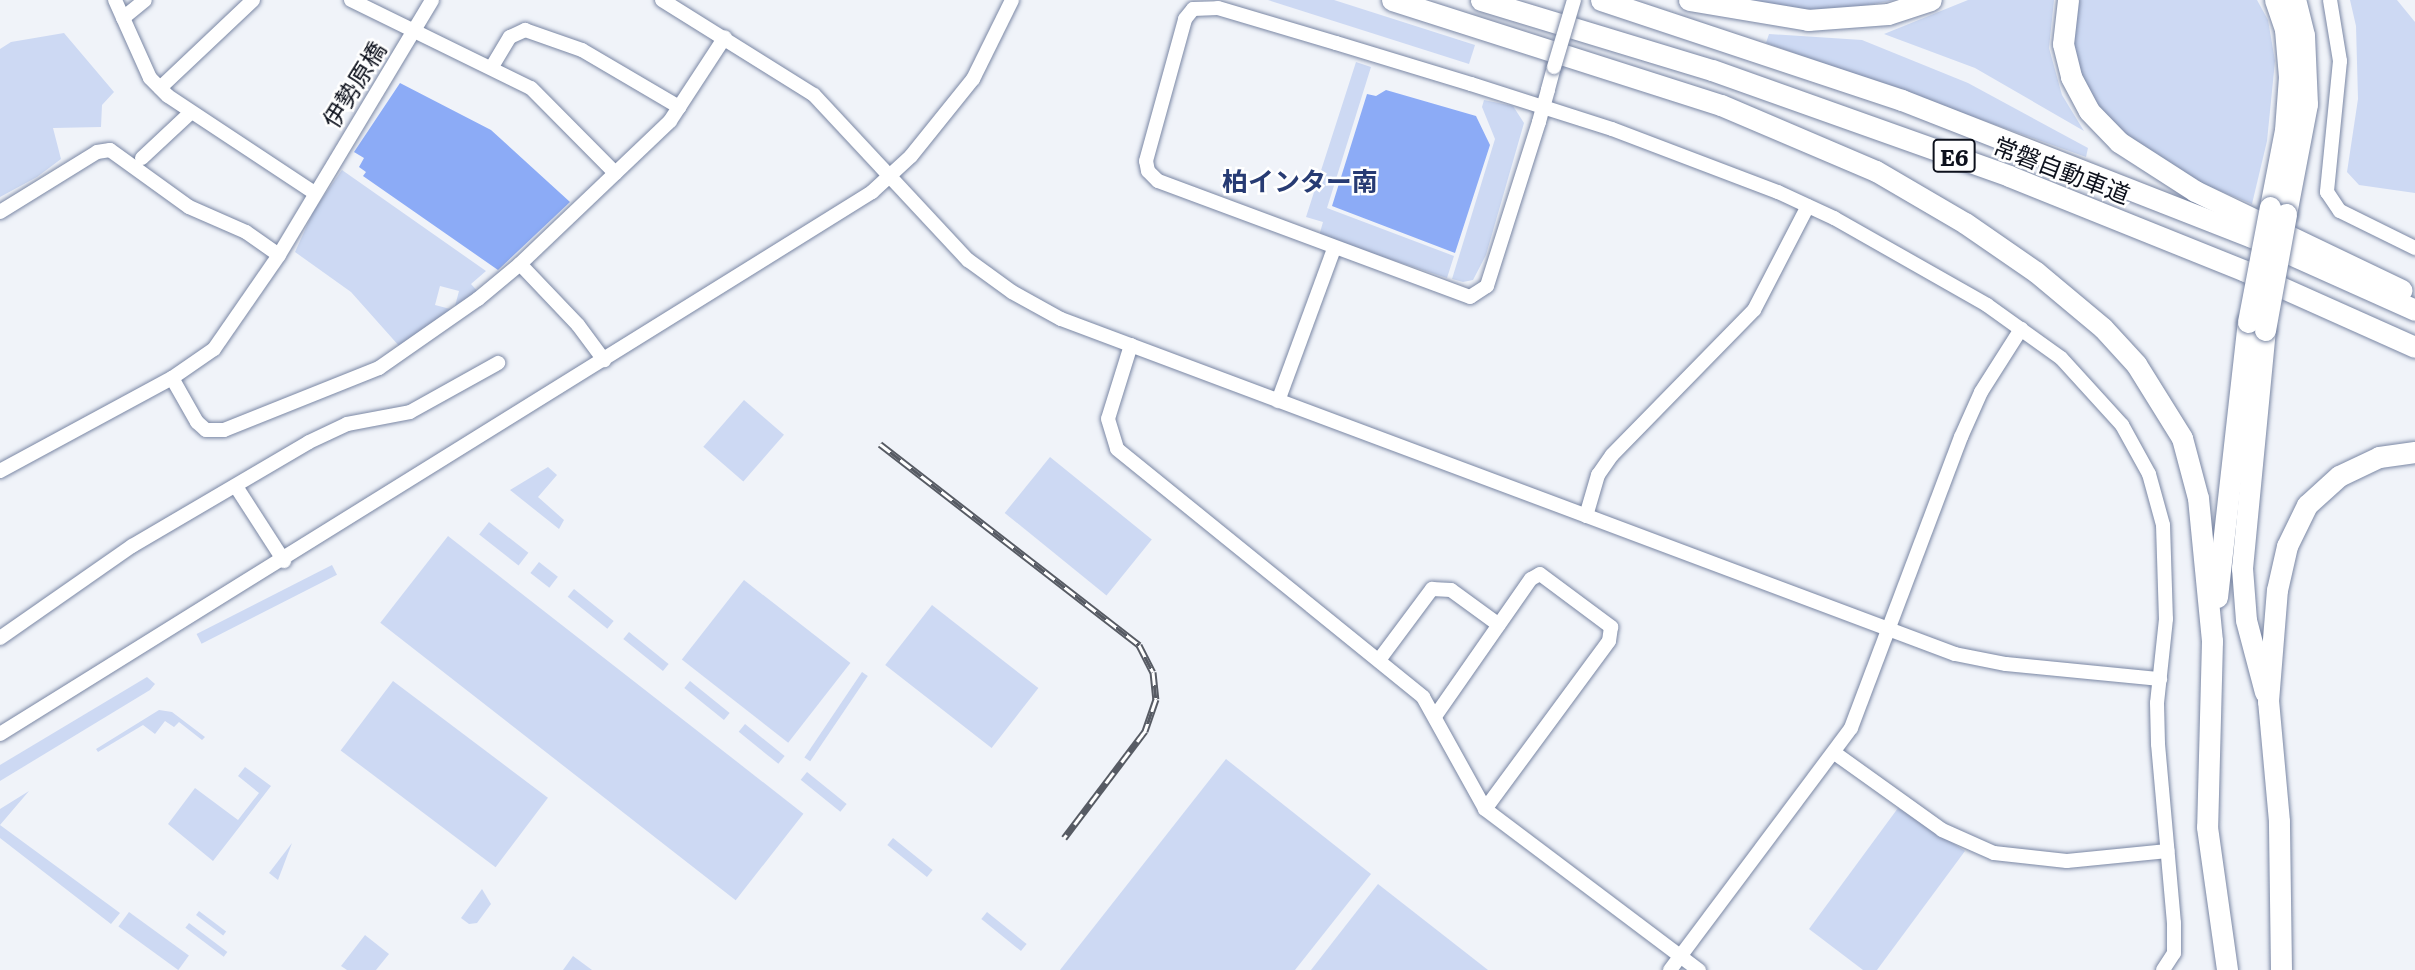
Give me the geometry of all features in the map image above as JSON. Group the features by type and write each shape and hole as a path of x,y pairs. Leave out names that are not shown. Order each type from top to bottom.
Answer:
{"highway":[{"path":"1392,0 1779,127 1921,195 2036,272 2103,328 2136,364 2182,438 2198,498 2212,641"},
{"name":"常磐自動車道","path":"1480,0 1712,70 2009,176 2221,261 2415,347"},
{"name":"常磐自動車道","path":"1601,0 1915,105 2241,232 2415,310"},
{"path":"1689,0 1808,20 1888,14 1931,0"},
{"path":"2068,0 2063,44 2071,77 2089,111 2119,142 2194,191 2415,297"},
{"path":"2275,0 2285,29 2289,77 2278,210"},
{"path":"2227,970 2207,827 2212,641 2257,326 2278,210 2306,104 2304,35 2295,0"},
{"path":"2257,326 2242,568 2246,620 2268,701"},
{"path":"2281,970 2279,821 2268,701 2277,590 2295,525 2308,505 2339,476 2379,457 2415,452"}],"street":[{"path":"115,0 150,78 160,88 189,114 313,192"},
{"path":"123,18 145,0"},
{"path":"160,88 253,0"},
{"path":"351,0 493,65 531,88 615,173"},
{"name":"伊勢原橋","path":"0,471 172,378 214,349 279,255 313,192 432,0"},
{"path":"662,0 814,95 892,174 951,243 989,276 1061,319 1955,654 2006,664 2160,679"},
{"path":"0,734 284,561 846,210 892,174 973,79 1012,0"},
{"path":"1574,0 1543,107 1488,286 1479,294 1452,292 1158,181 1148,171 1146,161 1185,19 1193,9 1218,8 1543,107 1612,129 1808,206 1893,251 2021,329 2071,367 2106,403 2149,474 2163,525 2167,573 2158,744 2174,923 2174,953 2168,969"},
{"path":"2330,0 2340,61 2337,115 2326,179 2333,203 2356,221 2415,248"},
{"path":"493,65 510,37 525,30 582,50 679,107"},
{"path":"172,378 198,422 206,430 223,430 379,368 478,299 520,264 679,107 725,37"},
{"path":"142,158 189,114"},
{"path":"0,212 97,152 110,150 189,207 246,232 279,255"},
{"path":"1586,516 1598,475 1612,454 1754,310 1808,206"},
{"path":"1278,401 1334,248"},
{"path":"520,264 578,325 604,360"},
{"path":"1670,970 1836,754 1860,712 1961,437 1981,392 2021,329"},
{"path":"1131,345 1108,419 1117,449 1423,697 1436,715 1466,783 1485,809 1699,970"},
{"path":"0,638 132,546 237,488 309,442 347,424 410,412 450,394 498,363"},
{"path":"237,488 284,561"},
{"path":"1436,715 1531,579 1540,574 1607,622 1612,632 1485,809"},
{"path":"1379,660 1432,590 1451,590 1499,625"},
{"path":"1836,754 1942,830 1994,853 2067,862 2168,851"}],"shaded area":[{"path":"1268,0 1334,0 1475,45 1469,64"},
{"path":"1712,0 1895,0 1813,15"},
{"path":"1968,0 2054,0 2049,48 2062,95 2084,131 1975,68 1884,34"},
{"path":"2080,0 2257,0 2268,20 2275,61 2267,141 2252,204 2203,184 2133,142 2098,111 2075,68 2070,24"},
{"path":"2350,0 2397,0 2415,22 2415,193 2359,185 2347,172 2358,99 2356,26"},
{"path":"64,33 114,92 102,105 101,127 53,128 61,159 37,177 0,197 0,49 11,42"},
{"path":"1769,34 1862,40 1968,83 2088,148 2086,157 1766,43"},
{"path":"1356,62 1371,67 1327,208 1454,256 1447,278 1319,236 1323,222 1306,217"},
{"path":"1484,100 1513,106 1524,123 1486,255 1473,280 1463,282 1452,279 1495,139 1482,107"},
{"path":"342,170 486,271 471,284 479,293 400,347 351,292 295,252 314,210","holes":["440,286 459,291 454,310 435,305"]},
{"path":"744,400 784,435 743,482 703,447"},
{"path":"1050,457 1152,539 1106,595 1005,513"},
{"path":"548,467 557,475 538,497 564,520 559,529 510,490"},
{"path":"489,522 528,553 519,565 479,535"},
{"path":"448,536 803,814 736,900 380,623"},
{"path":"539,562 558,577 549,588 530,573"},
{"path":"332,565 337,575 202,644 197,634"},
{"path":"744,580 850,663 788,743 682,660"},
{"path":"574,589 614,621 607,629 568,597"},
{"path":"932,605 1038,688 992,748 885,665"},
{"path":"629,632 669,664 663,671 623,639"},
{"path":"862,672 868,676 810,761 804,757"},
{"path":"147,677 155,684 150,690 0,781 0,765"},
{"path":"393,681 548,798 496,867 341,750"},
{"path":"690,681 730,713 724,720 684,688"},
{"path":"159,710 172,712 205,737 202,740 179,722 174,727 165,721 155,734 143,725 98,752 96,749"},
{"path":"745,724 785,756 778,764 739,732"},
{"path":"1226,759 1371,874 1295,970 1060,970"},
{"path":"245,767 271,786 213,861 168,824 195,788 238,820 259,793 238,776"},
{"path":"807,772 847,804 840,812 801,780"},
{"path":"29,791 0,825 0,809"},
{"path":"1898,808 1965,851 1877,970 1863,970 1809,929"},
{"path":"0,825 120,913 111,924 0,838"},
{"path":"893,838 933,870 927,877 887,845"},
{"path":"292,843 278,880 269,873"},
{"path":"1378,884 1488,970 1311,970"},
{"path":"482,889 491,904 477,923 469,924 461,918"},
{"path":"199,911 226,931 223,935 196,915"},
{"path":"129,912 189,955 178,970 118,927"},
{"path":"987,912 1027,944 1021,951 981,919"},
{"path":"189,923 227,952 224,957 185,928"},
{"path":"365,935 389,954 376,970 347,970 341,966"},
{"path":"573,956 592,970 563,970"}],"water":[{"path":"400,83 491,130 570,202 498,270 363,176 366,172 359,167 364,158 354,152"},
{"path":"1386,90 1476,116 1490,145 1455,253 1332,206 1367,94 1376,96"}],"railway":[{"path":"880,444 1139,645 1153,672 1156,699 1145,731 1064,838"}],"district":[{"name":"柏インター南","path":"1300,180"}]}
